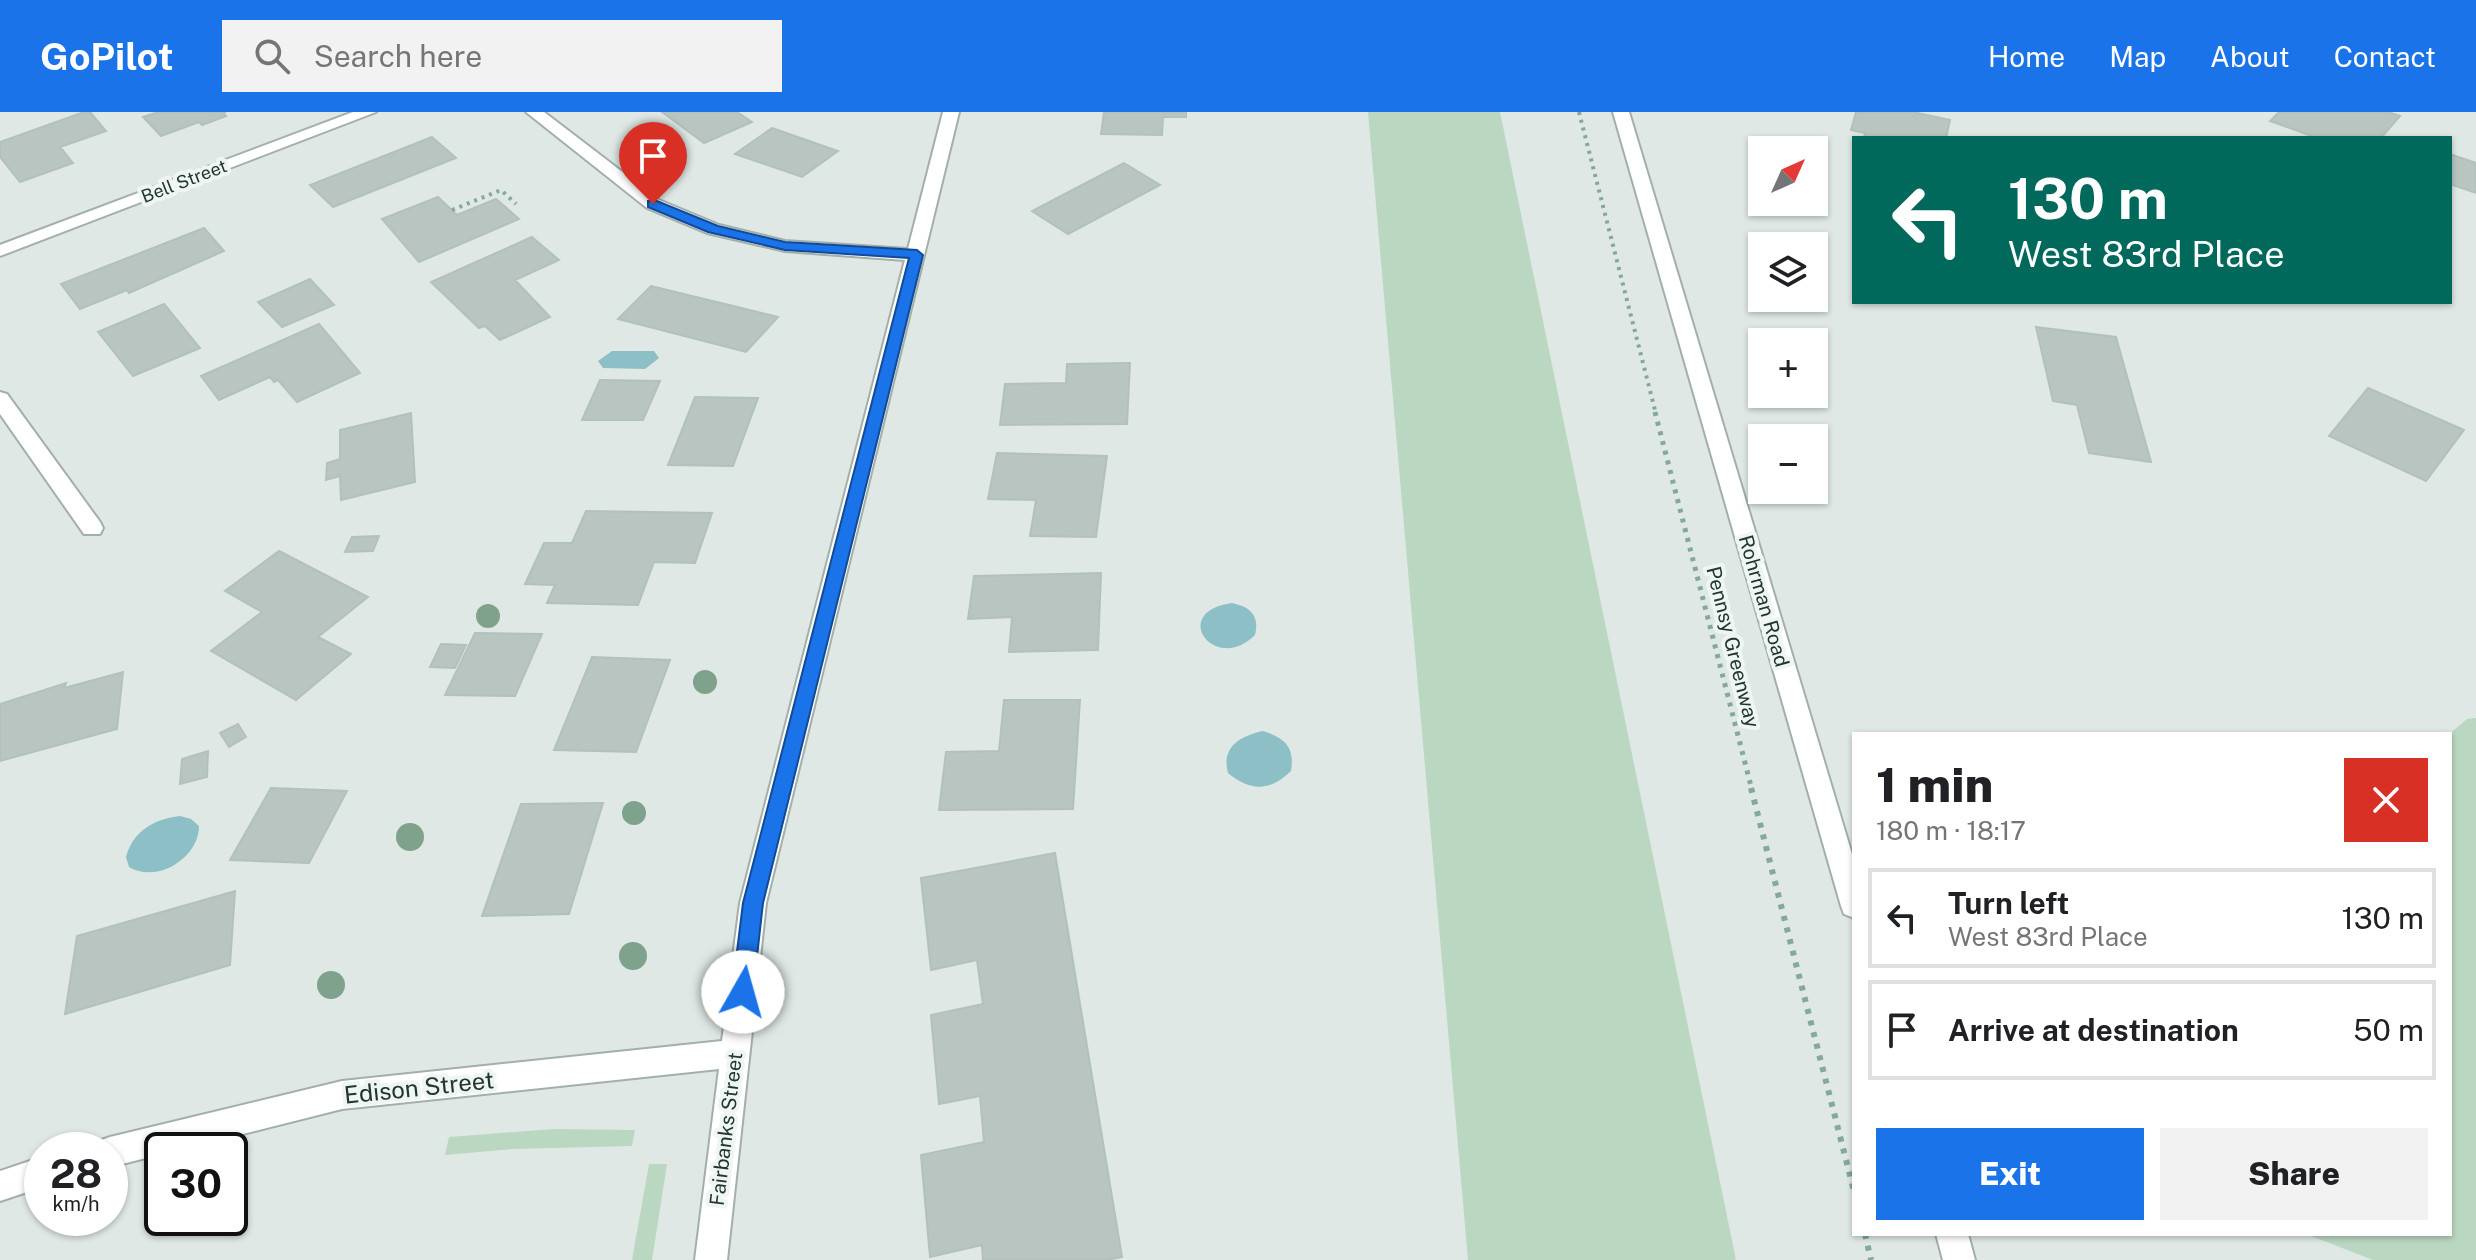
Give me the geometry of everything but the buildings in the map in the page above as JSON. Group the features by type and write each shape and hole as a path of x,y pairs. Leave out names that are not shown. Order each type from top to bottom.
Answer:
{"street":[{"name":"Bell Street","path":"0,251 368,112"},
{"path":"534,112 653,204 713,229 785,246 917,255"},
{"name":"Fairbanks Street","path":"711,1260 753,903 951,112"},
{"name":"Rohrman Road","path":"1621,112 1852,899"},
{"path":"0,399 92,528"},
{"name":"Edison Street","path":"128,1148 342,1095 734,1054"},
{"path":"0,1186 24,1178"},
{"path":"1953,1236 1959,1260"}],"path":[{"name":"Pennsy Greenway","path":"1579,112 1852,1183"},
{"path":"452,210 501,190 516,204"},
{"path":"1865,1236 1871,1260"}],"green space":[{"path":"1368,112 1500,112 1736,1260 1468,1260"},
{"path":"2476,718 2476,1260 2373,1260 2311,1236 2452,1236 2451,732 2467,719"},
{"path":"554,1129 635,1130 632,1146 512,1149 445,1155 449,1137"},
{"path":"649,1164 667,1164 652,1260 632,1260"}],"water":[{"path":"612,351 654,351 659,358 645,369 603,368 598,361"},
{"path":"1232,603 1244,607 1255,617 1255,635 1240,645 1226,648 1213,645 1204,637 1201,628 1203,617 1213,609"},
{"path":"1263,731 1287,745 1291,771 1268,786 1252,786 1228,773 1227,756 1234,744"},
{"path":"180,816 191,819 199,826 197,838 184,858 163,870 152,872 129,867 126,857 139,833 153,823"}],"route":[{"path":"653,204 713,229 785,246 917,255 753,903 743,992"}]}
